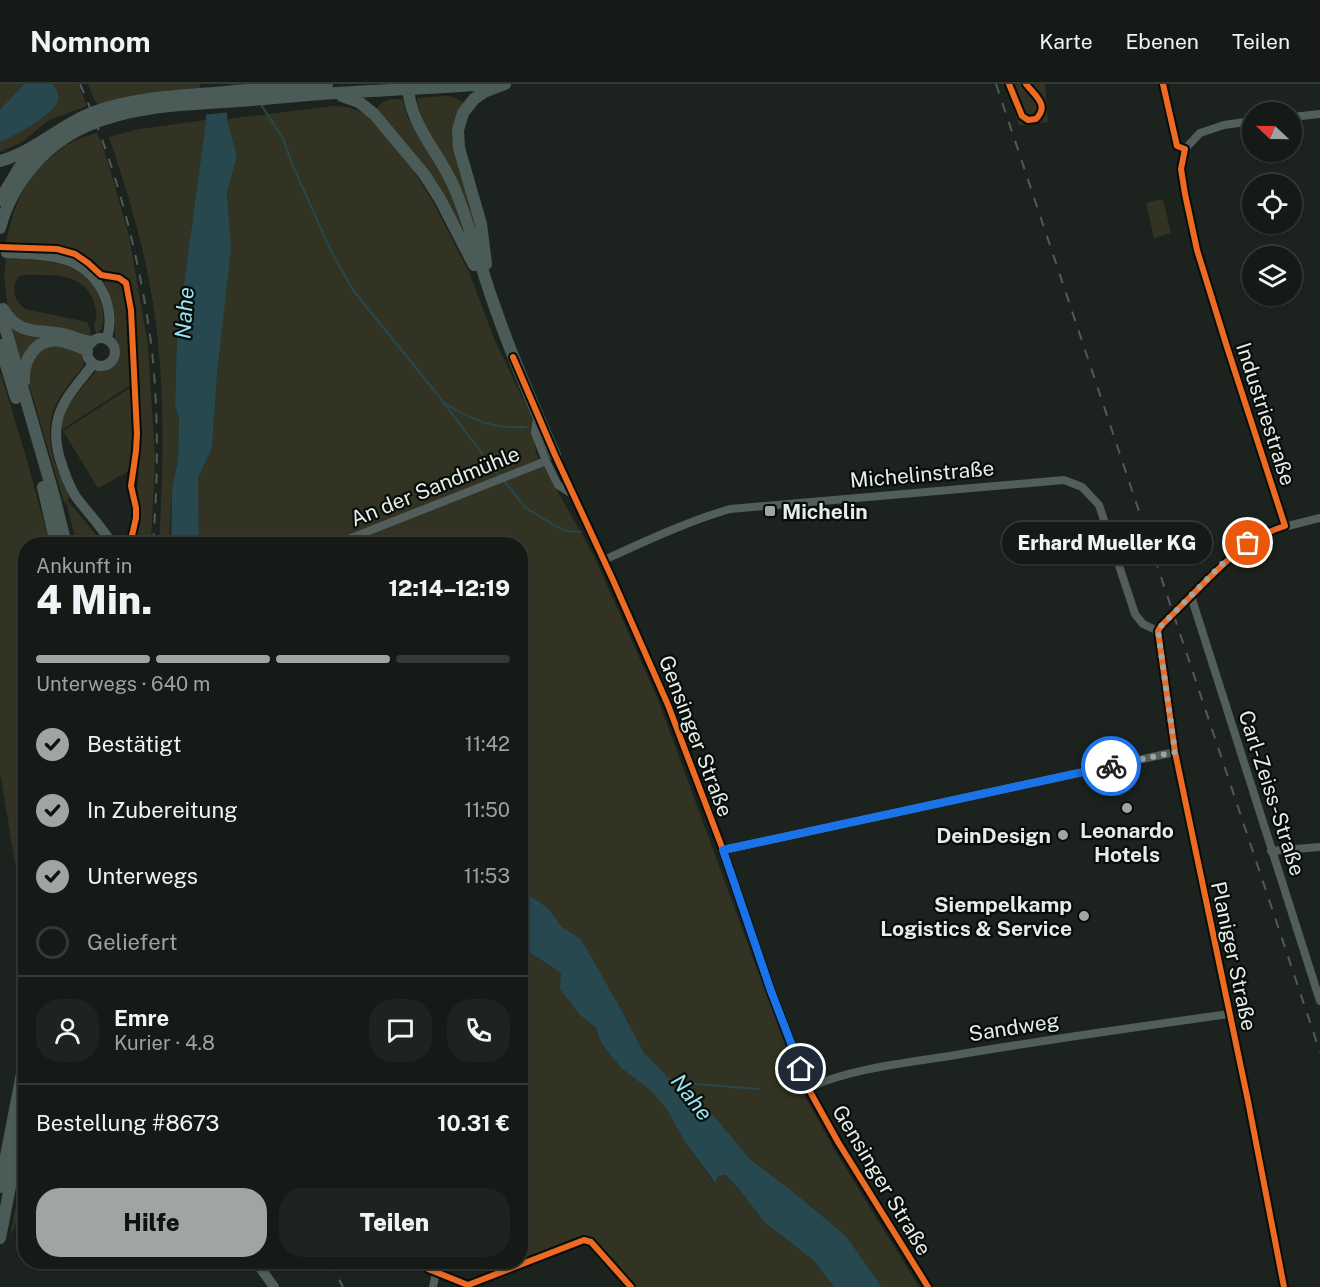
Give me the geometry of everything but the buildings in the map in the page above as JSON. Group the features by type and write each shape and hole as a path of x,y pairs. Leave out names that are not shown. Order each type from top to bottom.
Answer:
{"highway":[{"path":"408,84 411,108 453,185 492,300 537,415 551,458"},
{"path":"0,161 11,158 81,123 139,101 194,100 331,89 486,84"},
{"path":"492,300 481,224 459,148 458,130 463,113 474,99 484,92 505,84"},
{"path":"331,89 371,111 424,174 440,199 492,300"},
{"path":"0,228 12,196 28,172 52,147 81,123"},
{"path":"0,200 19,168 45,140"},
{"path":"0,302 11,321 24,329 32,332 61,334 89,347"},
{"path":"0,310 64,537"},
{"path":"26,400 25,364 29,355 37,347 46,342 61,341 84,349 89,347"},
{"path":"0,345 44,491 54,537"},
{"path":"0,1187 18,1094"},
{"path":"0,1238 18,1145"}],"main road":[{"path":"6,253 57,257 72,261 85,270 96,281 107,302 110,318 107,338"},
{"path":"98,338 107,338 115,347 114,359 104,366 96,366 88,358 89,347 98,338"},
{"path":"93,364 60,410 56,424 56,444 72,491 108,537"},
{"path":"261,1269 274,1287"}],"street":[{"path":"1302,116 1320,114"},
{"name":"Industriestraße","path":"1242,122 1224,125 1200,133 1185,149 1181,169 1197,250 1285,526"},
{"name":"An der Sandmühle","path":"354,537 551,458"},
{"name":"Gensinger Straße","path":"551,458 574,495 668,705 723,850 771,991 808,1089 927,1287"},
{"name":"Michelinstraße","path":"604,560 669,530 730,509 1064,480 1082,487 1099,505 1135,614 1143,624 1158,631"},
{"path":"1158,631 1222,564 1248,543 1272,530 1320,518"},
{"name":"Carl-Zeiss-Straße","path":"1191,596 1320,1001"},
{"name":"Planiger Straße","path":"1158,631 1175,752 1284,1287"},
{"path":"723,850 1175,752"},
{"path":"1271,851 1320,847"},
{"name":"Sandweg","path":"808,1089 832,1079 863,1071 935,1058 1046,1039 1229,1014"},
{"path":"433,1287 436,1269"}],"green space":[{"path":"0,84 78,84 87,106 49,120 22,142 0,152"},
{"path":"88,84 281,84 99,107"},
{"path":"1005,84 1045,84 1048,122 1019,125"},
{"path":"446,96 465,103 460,111 470,196 482,260 452,171 424,122 417,98"},
{"path":"402,99 408,118 448,187 471,253 376,109 383,102"},
{"path":"334,106 349,107 369,116 415,173 434,204 469,272 495,341 531,415 536,453 594,556 657,697 801,1089 834,1149 919,1287 882,1287 846,1236 750,1159 715,1117 689,1105 670,1084 665,1074 644,1053 581,939 562,927 548,908 528,895 528,537 199,537 198,478 212,448 230,249 227,192 237,157 227,119"},
{"path":"206,120 177,336 175,405 179,418 178,459 172,490 169,537 159,537 162,412 155,314 137,226 109,137 139,129"},
{"path":"97,133 129,236 148,345 155,455 151,537 133,537 137,517 139,431 132,310 128,281 132,384 60,431 67,407 80,390 96,371 112,367 119,357 113,305 103,272 83,257 61,248 6,242 17,204 35,173 66,145"},
{"path":"1163,199 1171,233 1154,238 1146,203"},
{"path":"6,258 51,262 78,271 97,291 103,314 103,325 100,331 97,334 95,330 96,311 86,288 65,277 48,275 19,276 14,290 18,302 25,309 87,322 91,336 25,327 8,307 4,277"},
{"path":"9,324 47,336 21,365"},
{"path":"57,345 82,354 84,360 84,365 58,400 50,423 53,457 70,498 64,503 28,381 30,362 42,349"},
{"path":"0,371 48,537 18,537 18,881 0,772"},
{"path":"133,386 133,428 129,471 98,488 63,431"},
{"path":"68,501 97,537 75,537 66,502"},
{"path":"528,952 561,973 581,1016 596,1028 601,1043 621,1068 650,1090 666,1108 685,1142 714,1183 718,1176 724,1175 739,1189 765,1223 813,1260 834,1287 631,1287 591,1242 584,1240 528,1262"},
{"path":"18,1194 18,1217 10,1238"},
{"path":"492,1269 509,1269 494,1275"}],"water":[{"path":"24,84 52,84 58,94 58,101 41,118 0,142 0,110"},
{"name":"Nahe","path":"203,84 228,84 227,119 237,157 227,192 231,249 217,376 212,448 198,478 199,537 171,537 172,490 178,459 179,418 175,405 177,336 206,120"},
{"path":"528,895 548,908 562,927 581,939 644,1053 665,1074 670,1084 689,1105 695,1102 715,1117 750,1159 846,1236 882,1287 834,1287 813,1260 765,1223 725,1175 718,1176 715,1183 685,1142 666,1108 650,1090 621,1068 601,1043 596,1028 581,1016 560,989 561,973 528,952"}],"pier":[{"path":"200,84 231,84 231,112 202,115"}],"waterway":[{"path":"260,103 283,138 331,251 353,290 500,477"},
{"path":"444,403 492,425 526,427"},
{"path":"504,481 526,508 555,526 567,531 581,532"},
{"name":"Nahe","path":"666,1078 683,1083 759,1089"}],"railway":[{"path":"80,84 115,179 133,244 146,310 154,368 156,419 157,469 153,537"},
{"path":"996,84 1320,1052"},
{"path":"334,1269 343,1287"}],"cycle path":[{"path":"1009,84 1022,116 1028,120 1036,119 1042,109 1040,101 1026,84"},
{"path":"1163,84 1177,146 1185,149 1181,169 1197,250 1285,526 1258,538 1234,555 1201,585 1158,631 1175,752 1248,1101 1284,1287"},
{"path":"0,247 57,249 75,254 101,275 119,278 126,283 131,310 137,434 131,486 136,518 132,537"},
{"path":"513,357 668,705 723,850 771,991 808,1088 838,1142 928,1287"},
{"path":"528,1262 584,1240 591,1242 631,1287"},
{"path":"428,1269 468,1285 509,1269"}],"way so far":[{"path":"1111,766 1175,752 1158,631 1222,564 1248,543"}],"place":[{"name":"Michelin","path":"770,511"},
{"name":"Erhard Mueller KG","path":"1248,543"},
{"name":"Leonardo Hotels","path":"1127,808"},
{"name":"DeinDesign","path":"1063,835"},
{"name":"Siempelkamp Logistics & Service","path":"1084,916"}],"route":[{"path":"801,1069 771,991 723,850 1111,766"}]}
